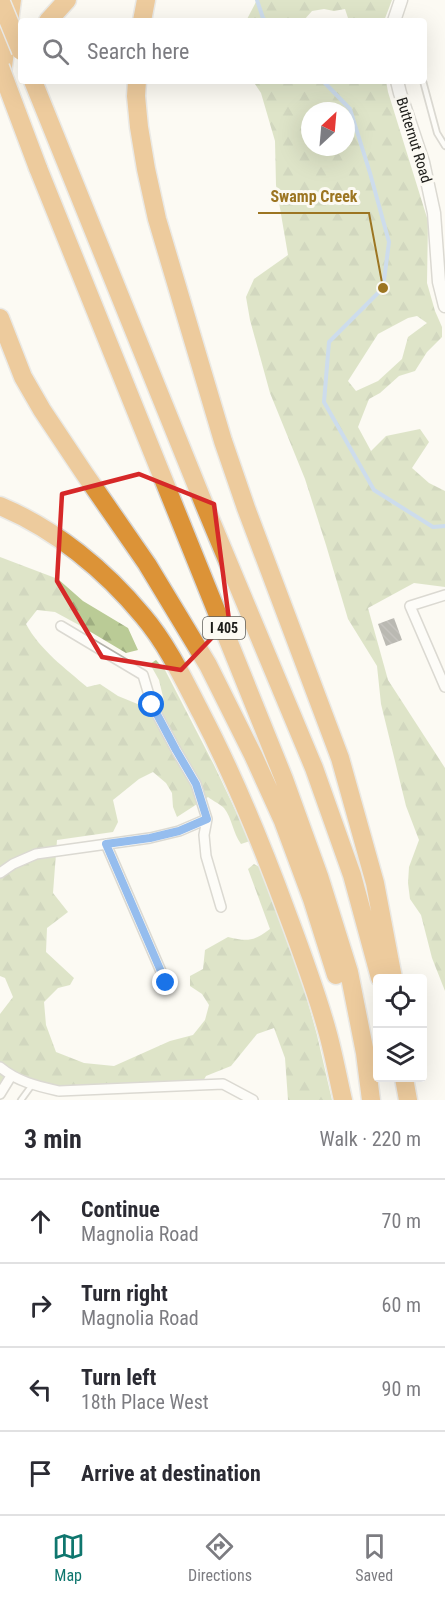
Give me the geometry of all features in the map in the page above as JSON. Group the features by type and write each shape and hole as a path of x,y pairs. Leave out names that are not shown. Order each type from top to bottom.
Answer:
{"highway":[{"path":"0,0 18,45"},
{"path":"7,0 18,31"},
{"path":"0,90 12,0"},
{"path":"51,18 67,0"},
{"path":"143,18 146,0"},
{"path":"0,74 18,55"},
{"name":"I 405","path":"0,67 38,168 275,757 319,876 349,972 365,1053 371,1100"},
{"name":"I 405","path":"35,84 201,498 314,768 352,875 379,974"},
{"path":"137,84 139,128 157,219 223,441 340,758 375,883 392,974"},
{"path":"0,318 23,377 42,410 147,564 186,627 208,665 253,755 283,821 312,899 341,989 365,1100"},
{"path":"0,506 58,538 101,571 144,617 167,651 218,746 264,850 328,1033 343,1100"},
{"path":"406,1082 409,1100"}],"street":[{"path":"395,18 400,0"},
{"name":"Butternut Road","path":"398,84 423,162 432,203 439,282 445,306"},
{"path":"445,595 410,606 445,687"},
{"path":"61,626 143,675 152,705 196,784 207,819 205,845 221,907"},
{"path":"0,873 13,864 36,854 150,838 207,819"},
{"path":"106,844 166,983"},
{"path":"0,1067 11,1076 32,1086 59,1091 223,1084 253,1100"},
{"path":"0,1094 11,1076"}],"lane":[{"path":"424,84 437,133 445,146"},
{"path":"21,1100 32,1086"}],"highlighted area":[{"path":"139,474 214,504 229,620 181,670 102,657 57,581 62,494"}],"green space":[{"path":"257,0 392,0 385,18 348,18 345,9 334,11 324,9 312,11 306,18 248,18"},
{"path":"255,84 387,84 428,221 427,283 442,327 442,337 427,352 415,371 399,376 380,393 369,399 358,427 371,451 386,436 420,429 429,442 412,468 429,483 445,491 445,587 414,583 368,608 388,680 445,768 445,991 432,958 421,915 410,899 409,867 419,840 406,806 381,704 377,666 348,619 305,479 270,393 250,320 246,297 254,279 288,255 276,185 275,141 261,93","holes":["417,316 427,323 408,337 402,359 378,381 356,391 348,381 378,334 408,318"]},
{"path":"0,557 58,579 83,601 128,628 138,650 126,653 55,612 37,610 26,624 46,650 87,687 100,684 118,696 140,705 164,701 159,680 150,664 156,660 165,670 250,841 241,844 224,808 208,797 177,817 173,807 172,793 166,783 153,772 139,779 113,800 118,822 113,832 57,840 53,893 68,912 47,928 46,952 74,978 70,985 58,988 44,1002 46,1025 56,1052 84,1063 114,1066 170,1041 193,1035 205,1020 209,1005 202,994 190,986 190,976 203,969 205,950 228,937 241,940 250,939 270,929 248,869 254,864 261,868 296,959 332,1100 288,1100 285,1058 274,1028 257,1034 231,1066 206,1076 201,1085 59,1091 11,1076 0,1094 0,1014 13,997 5,978 0,976"}],"building":[{"path":"394,618 402,640 386,646 378,624"}],"waterway":[{"path":"257,0 263,18"},
{"path":"326,84 350,109 389,242 383,288 329,342 324,402 374,490 433,527 445,526"}],"place":[{"name":"Swamp Creek","path":"383,288"}],"route":[{"path":"152,705 196,784 207,819 179,831 150,838 106,844 166,983"}]}
